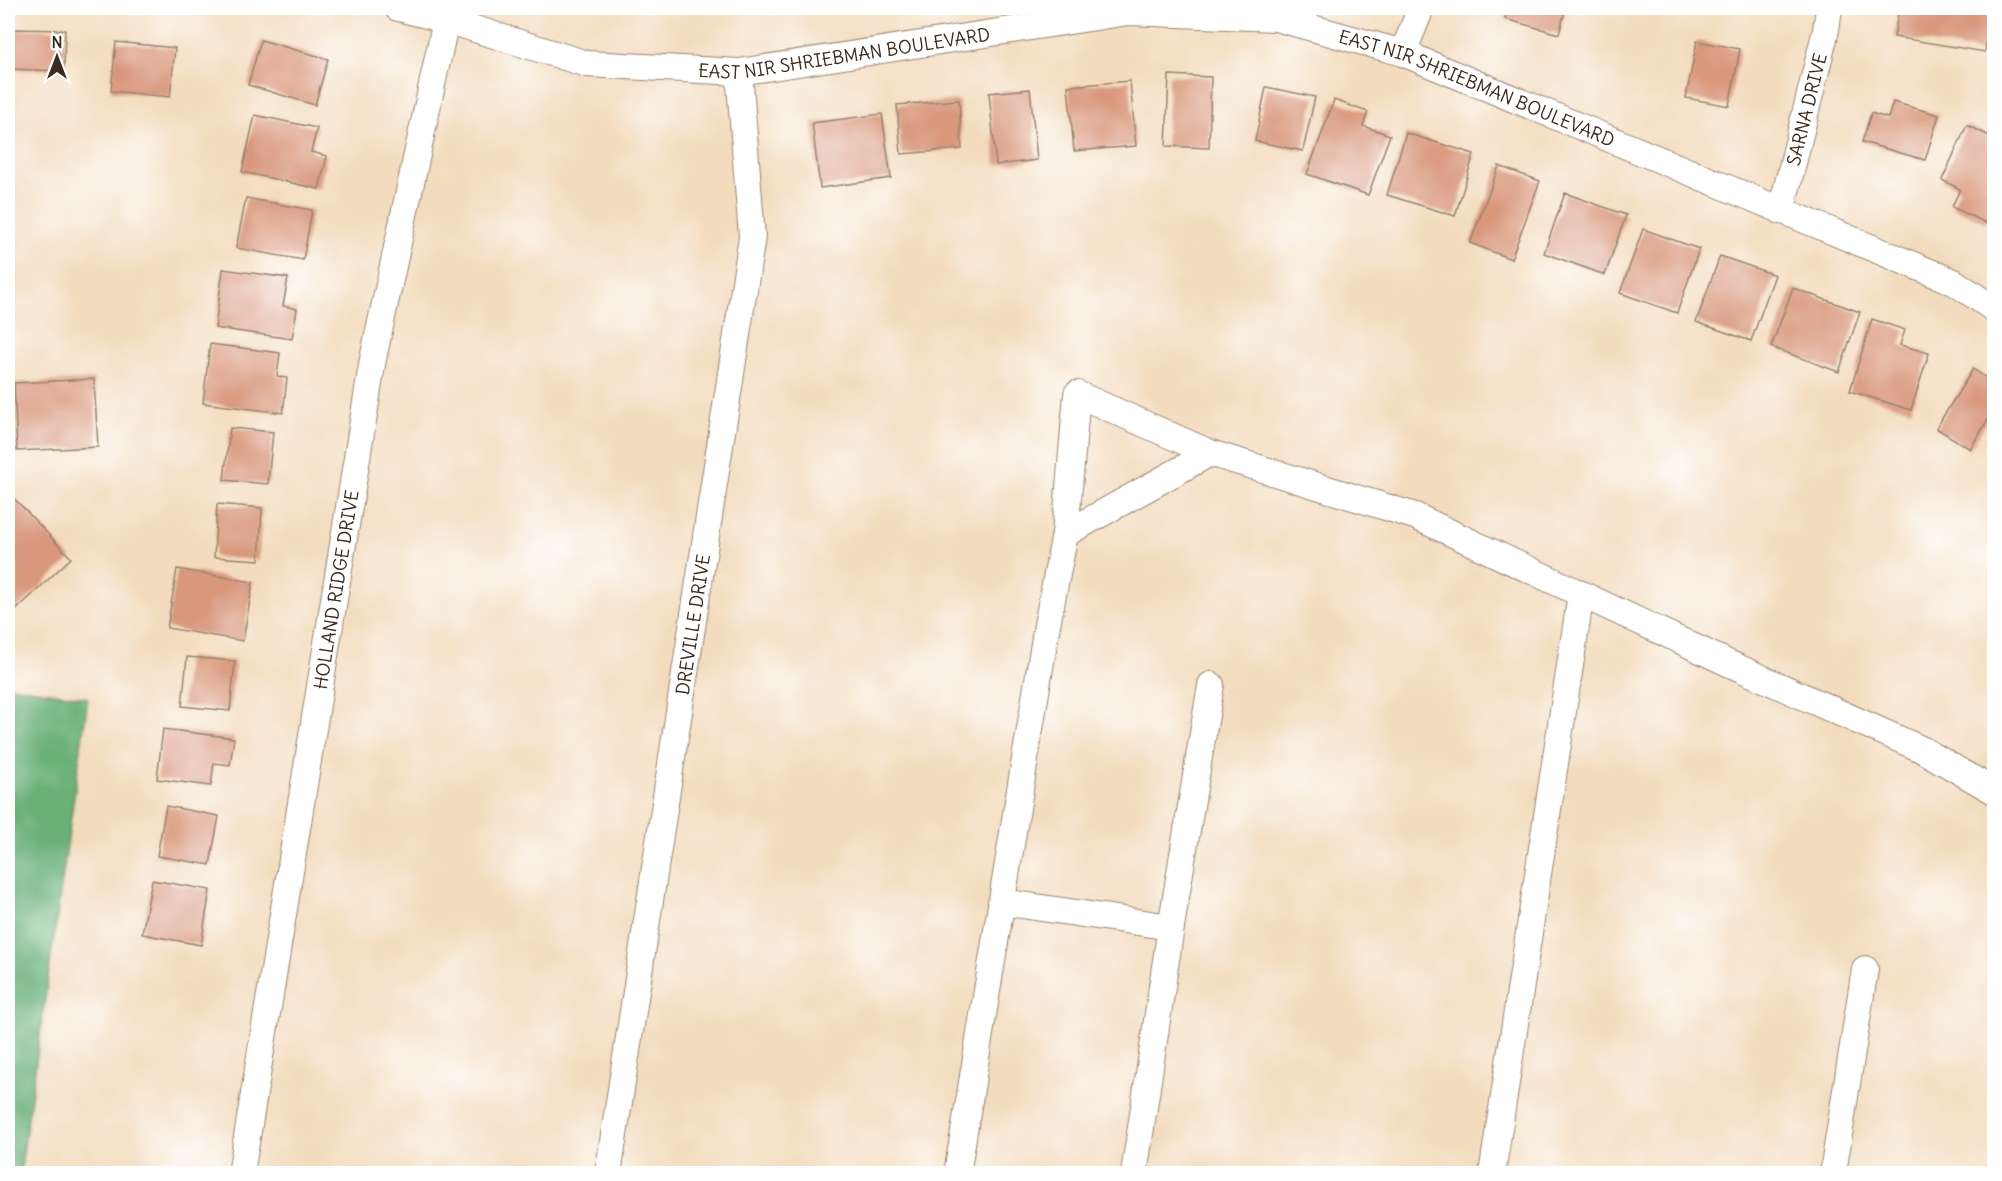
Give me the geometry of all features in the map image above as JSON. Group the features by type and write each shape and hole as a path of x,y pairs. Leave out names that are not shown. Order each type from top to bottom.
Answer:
{"street":[{"name":"EAST NIR SHRIEBMAN BOULEVARD","path":"398,8 448,14 587,64 739,72 1128,12 1276,18 1403,53 1954,282 1995,309"},
{"path":"1403,53 1420,8"},
{"name":"SARNA DRIVE","path":"1781,211 1826,30 1829,8"},
{"name":"HOLLAND RIDGE DRIVE","path":"242,1173 373,359 448,14"},
{"name":"DREVILLE DRIVE","path":"608,1173 752,237 739,72"},
{"path":"957,1173 1047,625 1065,534 1077,394 1210,453 1415,516 1728,663 1921,749 1995,791"},
{"path":"1065,534 1210,453"},
{"path":"1492,1173 1581,594"},
{"path":"1134,1173 1211,685"},
{"path":"1001,902 1171,927"},
{"path":"1834,1173 1865,969"}],"green space":[{"path":"8,686 88,698 20,1174 8,1173"}],"building":[{"path":"1508,8 1566,8 1559,34 1505,19"},
{"path":"1899,8 1992,8 1985,52 1894,37"},
{"path":"8,29 65,30 64,71 8,69"},
{"path":"261,40 328,59 315,105 248,85"},
{"path":"1697,41 1740,49 1729,106 1686,98"},
{"path":"116,42 175,48 170,97 111,91"},
{"path":"1169,75 1211,77 1209,148 1166,146"},
{"path":"1130,81 1136,146 1074,151 1068,86"},
{"path":"1266,87 1315,97 1303,151 1255,141"},
{"path":"1030,89 1037,160 996,165 989,93"},
{"path":"959,100 962,149 901,154 897,105"},
{"path":"1334,100 1368,112 1363,126 1390,135 1368,195 1307,174"},
{"path":"1893,102 1939,115 1925,160 1862,142 1871,113 1888,118"},
{"path":"882,114 891,178 820,188 812,123"},
{"path":"255,115 317,128 311,152 327,156 319,189 242,172"},
{"path":"1967,125 1994,138 1994,205 1986,223 1952,207 1960,189 1942,180"},
{"path":"1406,133 1474,154 1455,216 1387,195"},
{"path":"1499,166 1540,181 1511,259 1470,243"},
{"path":"1565,193 1626,215 1605,275 1544,253"},
{"path":"246,198 312,210 303,260 236,248"},
{"path":"1643,229 1699,249 1677,313 1620,293"},
{"path":"8,249 14,249 15,303 8,303"},
{"path":"1720,256 1775,275 1751,341 1696,322"},
{"path":"223,269 288,278 283,306 297,309 292,339 215,328"},
{"path":"1793,288 1860,312 1839,372 1771,347"},
{"path":"1872,319 1905,330 1900,345 1929,353 1911,410 1850,391"},
{"path":"210,344 280,353 277,376 287,378 283,413 203,403"},
{"path":"1973,369 1994,383 1994,410 1970,449 1936,428"},
{"path":"94,379 98,447 17,451 14,383"},
{"path":"230,428 273,432 268,484 224,480"},
{"path":"8,492 71,558 13,613 8,608"},
{"path":"217,504 262,508 259,560 214,557"},
{"path":"177,569 253,582 243,641 167,628"},
{"path":"187,657 235,661 230,711 182,706"},
{"path":"163,729 234,738 230,765 214,763 211,786 157,779"},
{"path":"166,806 219,816 210,865 157,856"},
{"path":"152,880 210,890 201,945 142,934"}]}
